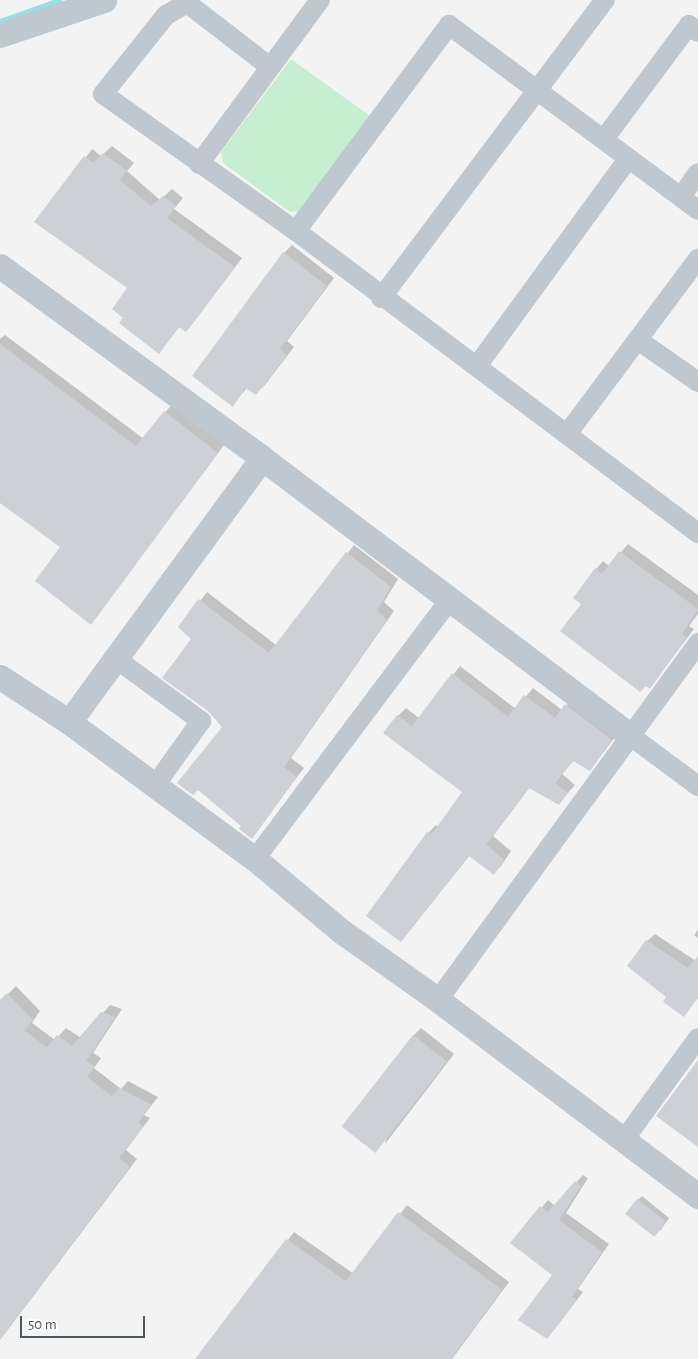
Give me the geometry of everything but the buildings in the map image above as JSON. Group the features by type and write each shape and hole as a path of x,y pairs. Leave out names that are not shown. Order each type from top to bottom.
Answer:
{"street":[{"path":"0,35 104,0"},
{"path":"199,164 320,0"},
{"path":"381,298 604,0"},
{"path":"270,67 187,3 166,16 103,94 199,164 296,230 381,298 477,366 698,533"},
{"path":"296,230 449,25 698,210"},
{"path":"604,140 689,25 698,32"},
{"path":"477,366 628,159"},
{"path":"681,197 698,173"},
{"path":"568,434 698,259"},
{"path":"0,266 262,458 449,602 698,786"},
{"path":"638,340 698,382"},
{"path":"68,722 262,458"},
{"path":"255,859 449,602"},
{"path":"438,1000 632,737 698,644"},
{"path":"116,658 201,721 154,787"},
{"path":"0,677 68,722 154,787 255,859 341,931 438,1000 698,1196"},
{"path":"623,1141 698,1038"}],"green space":[{"path":"291,59 370,116 301,211 290,212 223,163 221,152"}],"waterway":[{"path":"0,21 59,0"}]}
